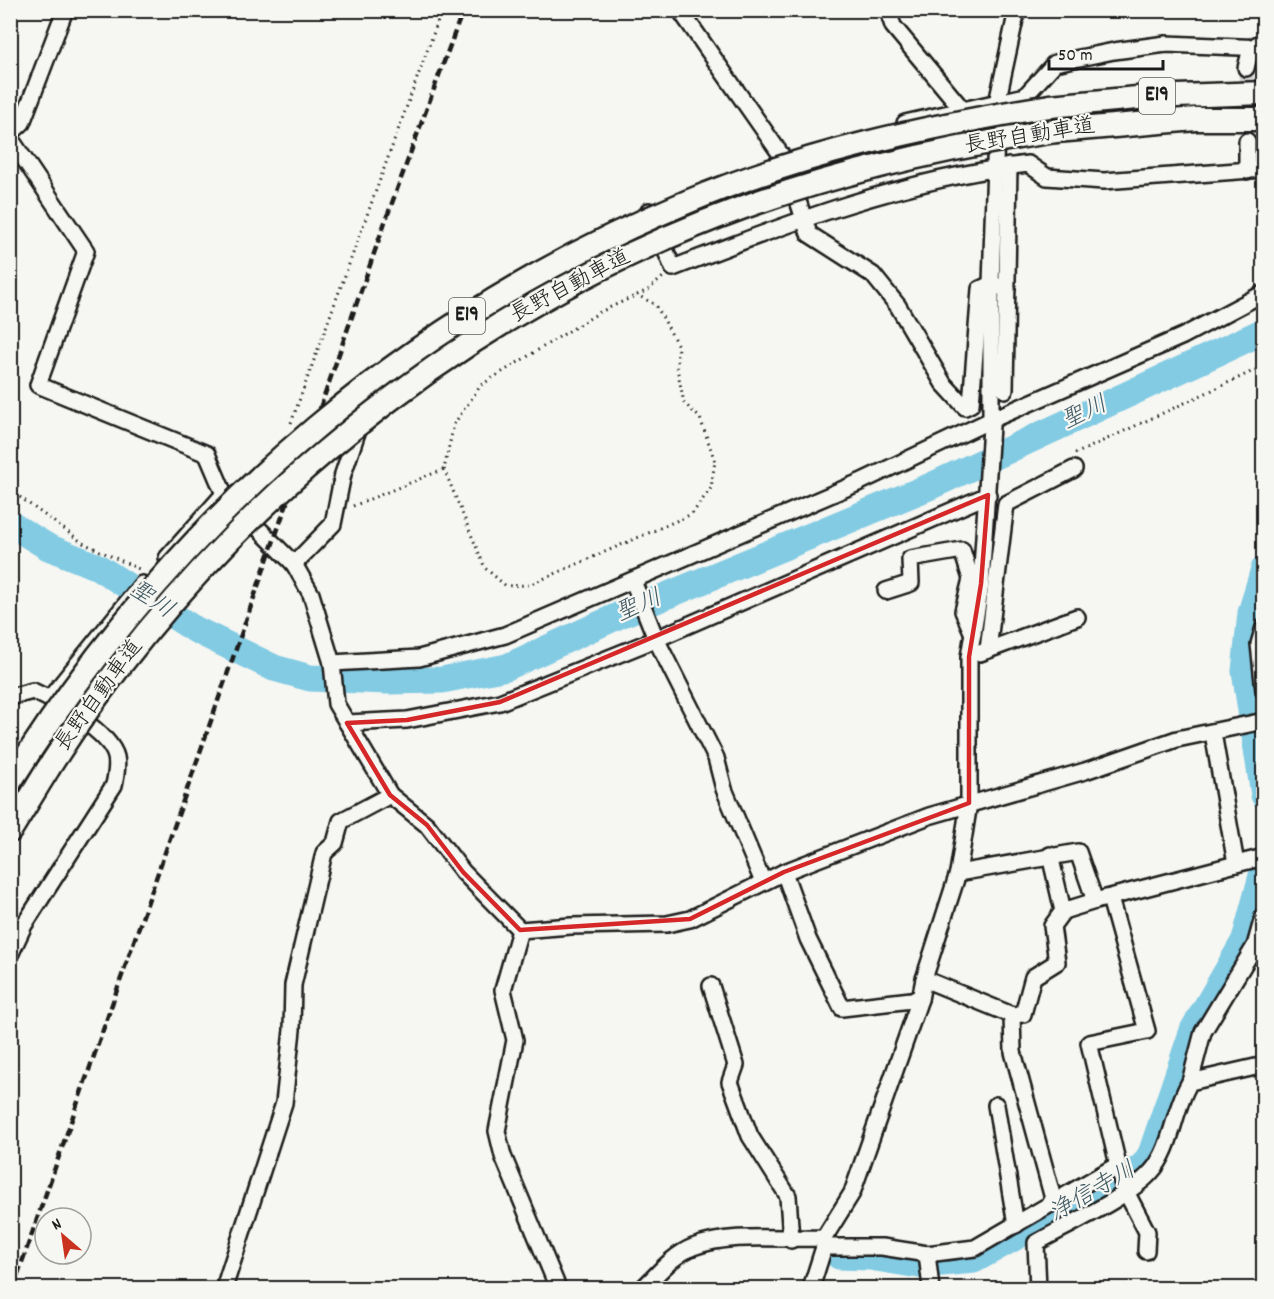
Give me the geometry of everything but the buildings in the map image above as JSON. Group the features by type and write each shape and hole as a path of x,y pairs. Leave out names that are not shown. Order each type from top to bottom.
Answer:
{"highway":[{"name":"長野自動車道","path":"10,782 87,667 121,624 223,511 334,410 407,357 484,306 604,240 688,201 732,185 821,155 912,131 1050,106 1148,97 1263,93"},
{"name":"長野自動車道","path":"10,831 100,691 139,642 199,574 270,501 311,463 387,403 496,328 616,262 743,207 832,178 919,156 1056,131 1184,120 1263,119"}],"street":[{"path":"65,10 22,123 10,136 86,251 38,385 207,454 224,494 294,564 311,594 332,663 336,704 390,795 427,825 463,872 520,930 571,926 667,924 690,919 784,872 928,816 1085,771 1178,739 1263,721"},
{"path":"680,10 784,159 809,234 873,275 898,306 943,383 964,407 971,404 980,289 991,284 1007,289"},
{"path":"888,10 893,26 962,109"},
{"path":"1005,390 1007,289 997,103 1017,10"},
{"path":"294,564 333,524 343,474 380,365 509,280 648,210 726,178 870,132 1025,96 1055,63 1114,51 1166,44 1259,45 1246,68"},
{"path":"1247,141 1247,171"},
{"path":"648,210 673,268 802,218 899,189 1002,167 1028,164 1047,177 1104,181 1263,170"},
{"path":"811,1288 824,1243 852,1193 920,999 924,978 958,873 969,803 969,657 981,584 988,489 991,423 991,284 1002,167"},
{"path":"332,663 419,658 505,635 991,423 1183,336 1263,293"},
{"path":"988,650 1006,504 1073,462"},
{"path":"347,723 407,720 500,702 657,639 988,489"},
{"path":"50,698 113,620 143,577 224,494"},
{"path":"886,591 911,583 910,559 962,550 970,579 963,611 973,634"},
{"path":"633,581 657,639 716,758 724,789 764,882"},
{"path":"969,657 1077,617"},
{"path":"1263,627 1260,644 1263,692"},
{"path":"10,697 33,691 50,698 99,733 111,745 116,756 117,771 114,785 24,925 10,955"},
{"path":"1213,733 1237,864"},
{"path":"224,1288 284,1103 292,1030 293,986 324,853 335,843 342,821 390,795"},
{"path":"958,873 1050,855 1078,852 1102,899 1147,1031 1089,1043 1117,1167 1124,1189 1148,1233 1146,1251"},
{"path":"1050,855 1063,911"},
{"path":"924,978 1012,1015 1023,1014 1032,977 1057,962 1052,926 1063,911 1263,857"},
{"path":"784,872 808,939 842,1008 920,999"},
{"path":"1036,1240 1152,1171 1163,1149 1182,1095 1190,1082 1203,1032 1255,946 1263,914"},
{"path":"520,930 503,990 514,1040 497,1131 507,1166 558,1288"},
{"path":"711,986 736,1065 730,1082 750,1136 788,1196 791,1240"},
{"path":"1012,1015 1013,1052 1054,1202"},
{"path":"1190,1082 1263,1065"},
{"path":"996,1104 1022,1222 1036,1240 1038,1288"},
{"path":"642,1288 670,1262 693,1247 747,1238 882,1247 928,1262 975,1248 1117,1167"},
{"path":"928,1262 931,1288"}],"path":[{"path":"290,426 442,10"},
{"path":"637,295 656,305 678,346 677,368 684,403 700,418 715,461 711,488 692,514 529,585 506,586 486,568 444,469 454,424 481,385 600,312 637,295 648,290 673,268"},
{"path":"1073,462 1263,366"},
{"path":"337,512 444,469"},
{"path":"10,490 83,543 143,577"}],"highlighted area":[{"path":"988,495 981,584 969,657 969,803 784,872 690,919 520,930 463,872 427,825 390,795 347,723 407,720 500,702"}],"waterway":[{"name":"聖川","path":"10,524 48,547 98,567 194,629 274,668 310,678 388,681 442,680 507,667 620,615 931,486 1264,331"},
{"name":"浄信寺川","path":"1264,569 1251,613 1245,671 1264,795"},
{"name":"浄信寺川","path":"839,1256 870,1257 919,1265 974,1260 1143,1166 1151,1154 1193,1030 1245,940 1264,868"}],"tunnel":[{"path":"1246,68 1247,141"}],"railway":[{"path":"13,1288 385,222 463,10"}]}
